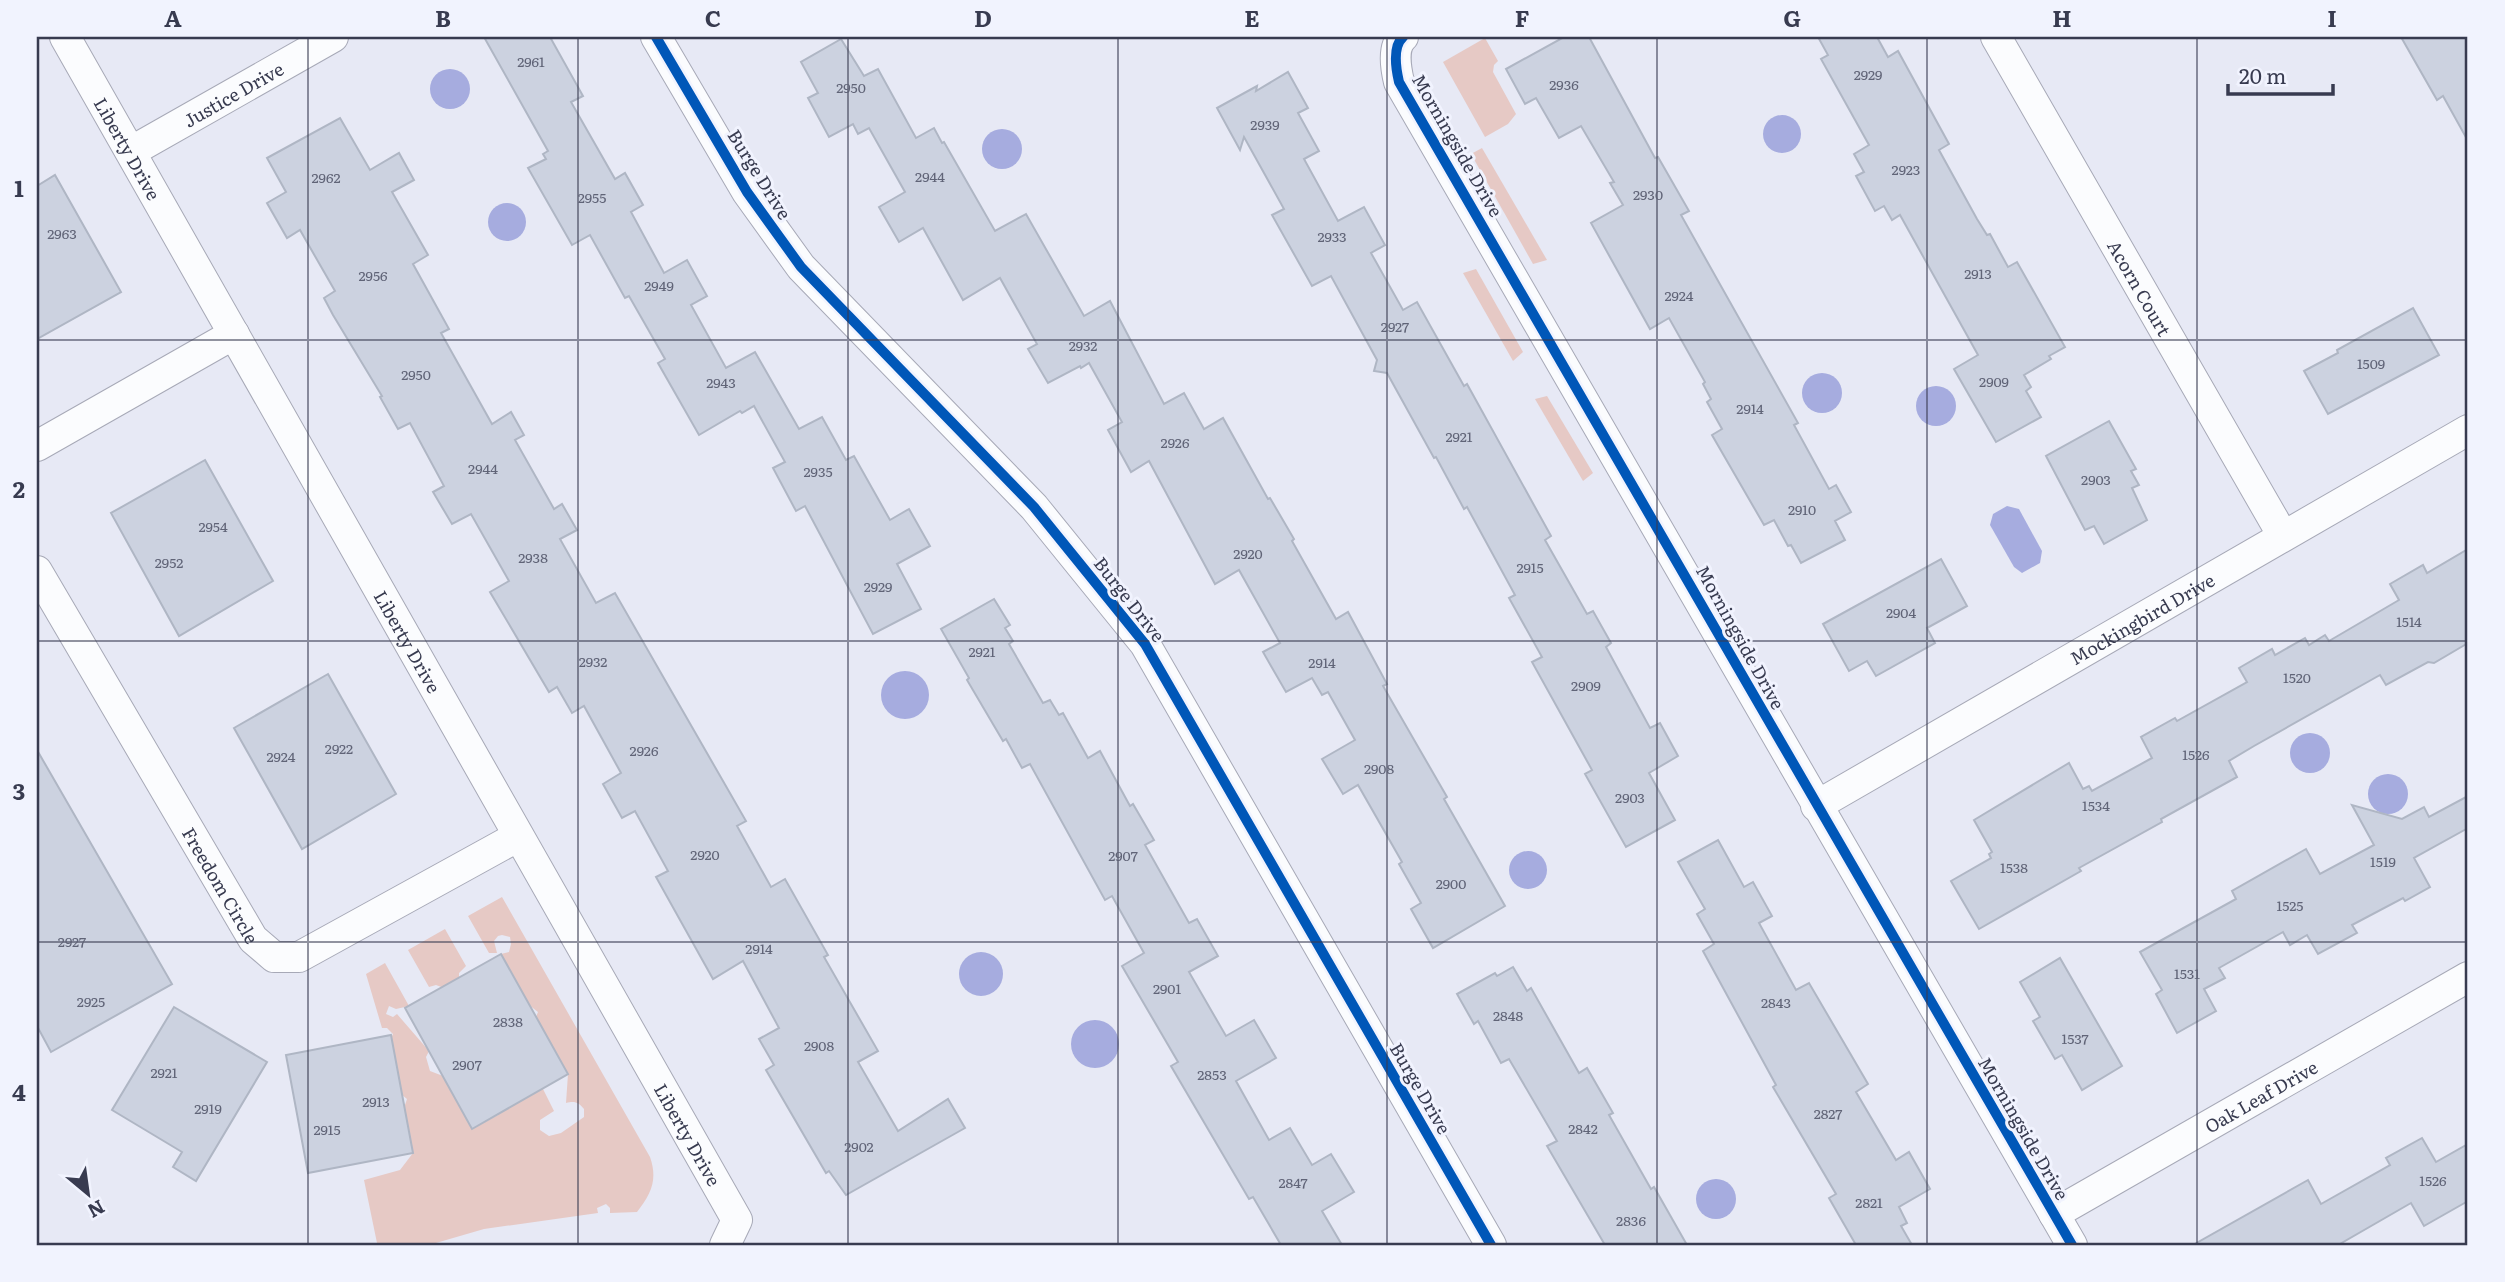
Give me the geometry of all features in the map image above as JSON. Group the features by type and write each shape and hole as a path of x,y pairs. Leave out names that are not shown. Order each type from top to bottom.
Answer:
{"street":[{"name":"Liberty Drive","path":"65,37 132,151 517,837 737,1220 725,1245"},
{"name":"Justice Drive","path":"132,151 333,37"},
{"name":"Burge Drive","path":"656,37 747,192 801,267 1034,507 1145,644 1491,1245"},
{"name":"Acorn Court","path":"1996,37 2283,536"},
{"name":"Morningside Drive","path":"1401,39 1396,71 1399,82 1684,570 1816,806 2072,1245"},
{"path":"37,446 234,334"},
{"name":"Mockingbird Drive","path":"1816,806 2468,430"},
{"name":"Freedom Circle","path":"37,571 253,939 274,957 299,957 517,837"},
{"name":"Oak Leaf Drive","path":"2054,1214 2468,977"}],"shaded area":[{"path":"1485,38 1498,61 1493,72 1516,114 1508,124 1485,137 1443,62"},
{"path":"1482,148 1547,260 1533,264 1471,154"},
{"path":"1476,269 1523,352 1513,361 1463,273"},
{"path":"1547,396 1593,473 1583,481 1535,399"},
{"path":"502,897 650,1157 652,1186 637,1212 610,1213 606,1204 597,1208 598,1213 484,1229 429,1245 373,1245 377,1243 364,1180 400,1170 413,1153 404,1108 407,1099 401,1094 391,1038 393,1034 387,1028 382,1028 366,974 385,963 409,1006 396,1009 389,1006 386,1014 393,1017 397,1014 429,1051 426,1057 430,1071 443,1076 472,1129 542,1087 554,1111 540,1120 540,1130 549,1136 561,1133 584,1117 584,1109 580,1105 574,1102 566,1103 568,1074 536,1017 538,1012 529,1005 501,954 509,952 510,937 498,936 494,941 497,953 489,953 468,916"},
{"path":"445,929 466,966 459,973 459,978 444,988 436,985 429,987 408,950"}],"water":[{"path":"450,69 464,75 470,89 464,103 450,109 436,103 430,89 436,75"},
{"path":"1782,115 1795,121 1801,134 1795,147 1782,153 1769,147 1763,134 1769,121"},
{"path":"1002,129 1016,135 1022,149 1016,163 1002,169 988,163 982,149 988,135"},
{"path":"507,203 521,208 526,222 521,236 507,241 493,236 488,222 493,208"},
{"path":"1822,373 1836,379 1842,393 1836,407 1822,413 1808,407 1802,393 1808,379"},
{"path":"1936,386 1950,392 1956,406 1950,420 1936,426 1922,420 1916,406 1922,392"},
{"path":"2007,506 2019,509 2042,551 2040,563 2022,573 2014,567 1990,525 1993,514"},
{"path":"905,671 922,678 929,695 922,712 905,719 888,712 881,695 888,678"},
{"path":"2310,733 2324,739 2330,753 2324,767 2310,773 2296,767 2290,753 2296,739"},
{"path":"2388,774 2402,780 2408,794 2402,808 2388,814 2374,808 2368,794 2374,780"},
{"path":"1528,851 1541,857 1547,870 1541,883 1528,889 1515,883 1509,870 1515,857"},
{"path":"981,952 996,959 1003,974 996,989 981,996 966,989 959,974 966,959"},
{"path":"1095,1020 1112,1027 1119,1044 1112,1061 1095,1068 1078,1061 1071,1044 1078,1027"},
{"path":"1716,1179 1730,1185 1736,1199 1730,1213 1716,1219 1702,1213 1696,1199 1702,1185"}],"building":[{"path":"484,37 550,37 583,96 571,102 615,179 625,173 643,205 631,212 664,273 687,260 707,296 691,305 726,368 755,352 799,429 822,417 846,460 854,456 890,520 909,509 930,546 897,564 921,609 873,634 805,506 796,511 773,468 785,462 754,406 742,413 740,411 699,435 658,363 665,359 629,296 625,298 590,235 572,245 528,168 546,159 543,154 548,151"},
{"path":"1564,37 1589,37 1655,158 1658,157 1689,211 1681,215 1798,423 1794,425 1829,489 1836,485 1851,512 1835,521 1845,540 1801,563 1774,520 1764,525 1712,435 1722,429 1707,402 1711,399 1703,384 1705,382 1669,318 1650,329 1591,223 1623,205 1610,183 1614,182 1581,126 1559,138 1536,98 1525,104 1506,69"},
{"path":"1818,37 1877,37 1888,57 1898,51 1949,144 1939,150 1977,219 1987,235 1990,234 2008,267 2017,262 2065,347 2024,375 2031,387 2026,391 2041,417 1996,442 1954,369 1978,355 1900,215 1892,220 1884,206 1875,211 1856,176 1864,172 1854,154 1869,145 1821,59 1828,55"},
{"path":"2401,37 2468,37 2468,141 2443,96 2437,100"},
{"path":"841,39 864,76 878,69 916,138 934,128 995,231 1026,214 1084,316 1110,301 1164,404 1184,393 1204,429 1223,418 1268,499 1270,498 1294,539 1292,541 1336,619 1348,612 1387,684 1383,686 1447,797 1444,799 1505,906 1433,948 1411,909 1421,903 1399,864 1402,862 1358,785 1343,794 1322,759 1355,740 1328,692 1322,695 1312,678 1286,692 1263,652 1280,643 1239,570 1215,584 1149,461 1131,472 1108,430 1122,422 1089,363 1048,383 1028,349 1037,344 1000,278 963,300 923,228 899,242 879,207 905,192 869,128 858,134 853,124 829,137 808,98 818,93 801,62"},
{"path":"1288,72 1308,108 1298,113 1319,151 1304,159 1338,221 1364,207 1385,245 1371,253 1403,310 1417,302 1464,386 1467,384 1551,536 1545,540 1587,614 1593,611 1611,643 1606,647 1650,728 1660,723 1678,756 1649,773 1675,820 1626,847 1585,774 1592,770 1532,662 1542,657 1509,598 1515,595 1467,507 1464,509 1387,373 1374,371 1377,360 1331,276 1312,286 1272,215 1284,209 1244,137 1240,150 1217,108 1257,86 1256,91"},
{"path":"340,118 370,170 399,153 414,180 392,192 428,255 413,264 449,329 441,333 492,424 511,412 524,435 515,440 554,509 562,504 577,530 560,539 596,603 615,593 746,821 737,826 771,887 785,879 828,955 824,957 878,1051 858,1062 898,1131 948,1099 965,1128 846,1195 829,1171 826,1173 766,1070 774,1065 759,1039 779,1028 743,961 713,979 656,877 668,871 635,811 622,818 603,784 621,773 584,706 572,713 557,687 549,692 490,592 509,581 471,514 452,524 433,492 444,486 410,423 398,429 380,397 382,396 333,315 324,298 335,291 300,230 287,238 267,203 286,192 267,158"},
{"path":"55,175 121,292 37,339 37,186"},
{"path":"2413,308 2439,355 2328,414 2304,371"},
{"path":"2109,421 2136,469 2131,471 2139,485 2132,488 2147,520 2104,544 2094,526 2085,530 2046,456"},
{"path":"205,460 273,581 179,636 111,513"},
{"path":"2468,549 2468,643 2434,663 2428,662 2386,685 2380,675 2254,746 2229,761 2237,777 2161,819 2162,822 2079,868 2081,871 1979,929 1951,881 1991,858 1989,854 1992,852 1974,820 2069,763 2083,789 2089,786 2092,791 2152,758 2141,737 2175,718 2177,721 2247,682 2239,668 2272,649 2275,655 2305,638 2309,645 2325,635 2329,641 2399,600 2390,584 2423,565 2427,573"},
{"path":"1941,559 1967,606 1927,628 1935,643 1876,676 1867,661 1849,671 1823,624"},
{"path":"994,599 1010,625 1005,628 1013,641 1009,644 1043,703 1050,700 1059,715 1063,713 1088,758 1100,751 1130,806 1133,804 1154,840 1145,845 1189,923 1197,919 1218,956 1189,972 1226,1036 1254,1020 1276,1058 1236,1081 1269,1140 1290,1128 1312,1165 1331,1154 1354,1192 1322,1211 1342,1245 1281,1245 1253,1197 1249,1199 1171,1066 1178,1062 1122,966 1144,953 1112,896 1105,900 1030,764 1022,768 1006,739 1003,741 941,629"},
{"path":"328,674 396,794 302,849 234,728"},
{"path":"37,750 172,984 51,1052 37,1026"},
{"path":"2468,796 2468,828 2414,858 2430,887 2352,925 2357,933 2318,954 2307,935 2290,945 2283,932 2219,968 2225,978 2204,989 2216,1011 2177,1033 2156,994 2162,990 2140,952 2236,899 2232,891 2306,849 2320,874 2374,845 2352,805 2402,819 2424,807 2429,817"},
{"path":"1718,840 1744,887 1753,882 1772,916 1759,923 1796,990 1809,983 1868,1084 1856,1092 1896,1160 1909,1152 1930,1189 1899,1207 1907,1223 1901,1226 1912,1245 1856,1245 1829,1198 1836,1194 1773,1087 1776,1085 1703,951 1714,944 1697,914 1705,909 1678,862"},
{"path":"501,954 568,1074 472,1129 405,1008"},
{"path":"2060,958 2122,1066 2082,1090 2062,1055 2055,1059 2033,1021 2040,1017 2020,982"},
{"path":"1513,967 1527,991 1531,988 1579,1073 1587,1068 1613,1113 1609,1115 1687,1245 1605,1245 1547,1146 1557,1141 1509,1059 1501,1063 1478,1021 1474,1024 1457,994 1495,973 1497,976"},
{"path":"174,1007 267,1062 196,1181 173,1167 182,1152 112,1110"},
{"path":"391,1035 413,1153 308,1173 286,1055"},
{"path":"2422,1138 2436,1162 2468,1144 2468,1201 2424,1226 2411,1203 2338,1245 2193,1245 2308,1180 2321,1204 2390,1165 2386,1158"}],"cycle path":[{"path":"656,37 747,192 801,267 1034,507 1145,644 1491,1245"},
{"path":"1403,37 1396,52 1399,82 2072,1245"}]}
